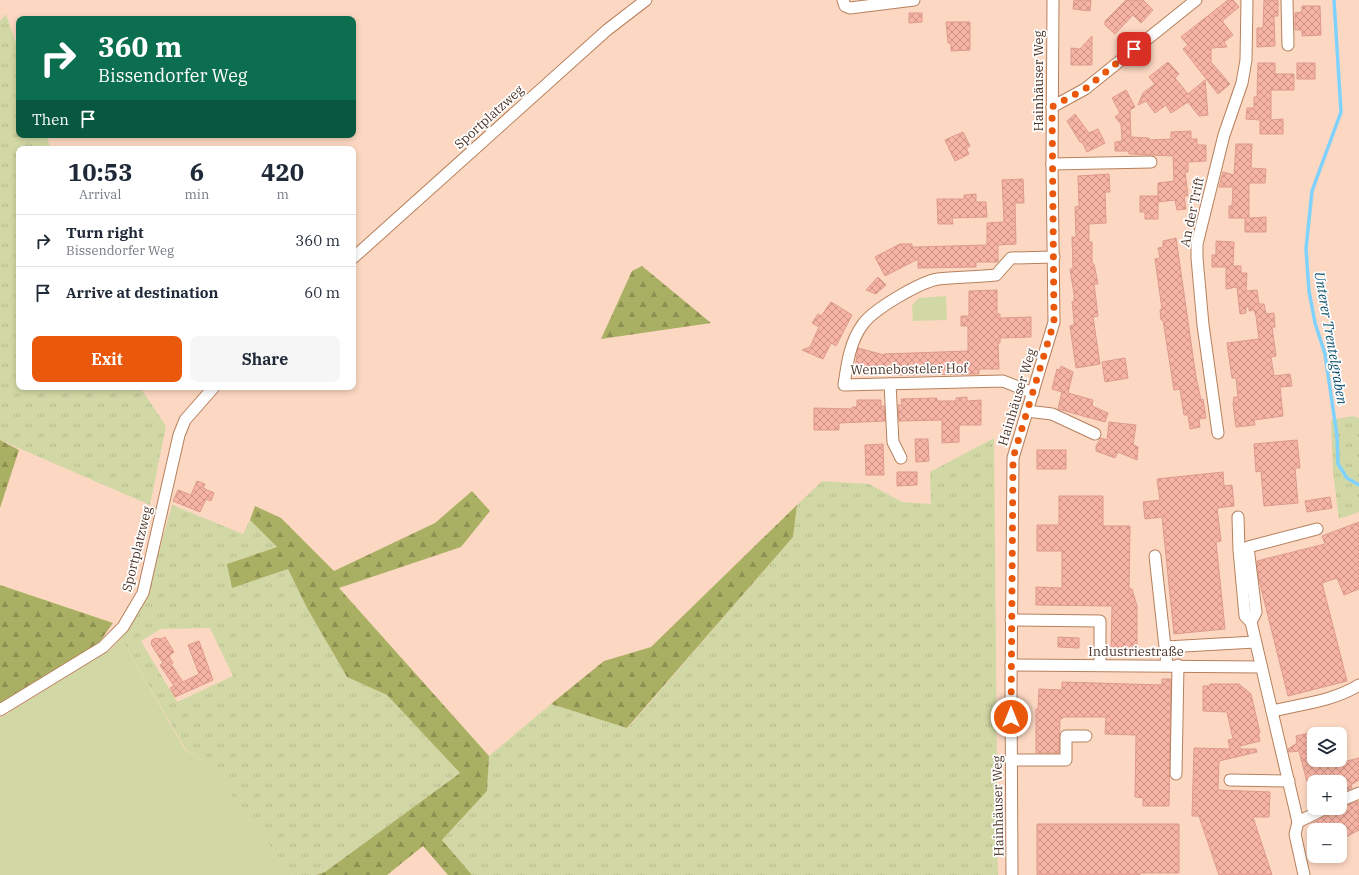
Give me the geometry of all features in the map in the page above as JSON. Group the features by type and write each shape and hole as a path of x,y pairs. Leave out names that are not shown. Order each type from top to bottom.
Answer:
{"street":[{"name":"Sportplatzweg","path":"356,255 607,30 646,0"},
{"path":"843,0 845,6 850,8 857,4 914,0"},
{"name":"Hainhäuser Weg","path":"1012,875 1011,620 1013,458 1054,322 1052,107 1054,0"},
{"path":"1052,107 1085,89 1196,0"},
{"name":"An der Trift","path":"1218,433 1203,325 1197,244 1224,135 1242,83 1246,60 1247,0"},
{"path":"1287,0 1288,45"},
{"path":"1052,164 1151,162"},
{"name":"Wennebosteler Hof","path":"1033,393 1002,381 844,385 850,350 863,324 874,313 906,292 937,279 996,275 1012,258 1054,257"},
{"path":"890,384 893,442 901,458"},
{"name":"Sportplatzweg","path":"0,710 103,647 123,627 143,593 179,435 185,420 211,390"},
{"path":"1027,411 1052,414 1095,434"},
{"path":"1238,517 1239,550 1246,616 1251,622 1289,781 1297,819 1295,834 1304,875"},
{"path":"1251,622 1256,612 1248,547 1317,530"},
{"path":"1155,556 1166,647 1172,665 1176,774"},
{"path":"1011,620 1100,622 1100,664"},
{"path":"1166,647 1255,642"},
{"name":"Industriestraße","path":"1011,665 1100,664 1261,667"},
{"path":"1272,711 1333,696 1351,690 1359,684"},
{"path":"1011,760 1066,760 1066,736 1086,736"},
{"path":"1230,780 1289,781"},
{"path":"1347,798 1359,793"},
{"path":"1297,819 1308,815"}],"green space":[{"path":"6,14 16,43 16,138 47,138 50,146 16,146 16,390 142,390 166,426 150,505 0,440 0,21"},
{"path":"642,266 711,323 601,339 632,271"},
{"path":"946,296 947,320 913,321 912,305 919,298"},
{"path":"1353,416 1359,418 1359,512 1339,519 1333,472 1331,420"},
{"path":"994,438 998,875 472,875 442,840 487,791 489,756 551,704 628,728 793,537 797,505 822,481 869,484 902,502 931,504 930,472"},
{"path":"0,440 19,450 0,508"},
{"path":"472,491 490,511 461,547 339,588 489,756 487,791 442,840 472,875 448,875 423,846 387,875 316,875 325,872 460,773 387,695 347,677 307,608 288,569 232,588 227,564 277,547 250,520 255,506 281,518 334,571 435,523"},
{"path":"172,505 243,534 250,520 277,547 227,564 288,568 307,608 347,677 387,695 460,773 325,872 316,875 292,875 206,762 186,750 121,638 147,594","holes":["210,628 233,676 177,702 141,641 161,629"]},
{"path":"797,505 793,537 627,728 551,704 604,661 651,647"},
{"path":"0,585 113,623 98,644 0,704"},
{"path":"121,638 185,750 206,762 292,875 0,875 0,718 110,650"}],"building":[{"path":"1074,0 1091,0 1090,11 1073,9"},
{"path":"1126,0 1143,0 1153,10 1141,23 1133,15 1115,34 1105,25 1105,21"},
{"path":"1228,0 1233,0 1239,7 1222,21 1233,35 1224,42 1227,47 1211,48 1211,62 1230,84 1218,94 1183,49 1188,45 1181,37"},
{"path":"1264,0 1278,0 1278,16 1274,16 1275,46 1257,47 1257,28 1263,28"},
{"path":"1302,6 1320,6 1321,35 1302,36 1302,30 1295,30 1295,13 1302,12"},
{"path":"909,13 922,13 922,22 909,23"},
{"path":"946,22 970,22 970,50 951,51 951,43 948,43"},
{"path":"1092,36 1092,65 1071,65 1071,48 1080,49"},
{"path":"1168,62 1179,74 1175,78 1188,94 1205,80 1208,115 1199,116 1188,102 1171,113 1166,105 1155,113 1146,101 1138,105 1143,93 1155,84 1149,77"},
{"path":"1258,63 1275,63 1275,74 1294,74 1294,90 1271,90 1271,120 1283,119 1283,134 1260,134 1260,120 1246,119 1247,108 1254,108 1254,97 1257,97"},
{"path":"1297,63 1315,63 1315,79 1297,79"},
{"path":"1126,90 1135,107 1130,110 1131,137 1149,138 1149,140 1171,139 1171,132 1191,131 1191,139 1197,139 1197,145 1206,145 1206,161 1188,162 1188,172 1185,172 1188,196 1184,196 1186,209 1177,210 1175,200 1158,202 1158,183 1174,181 1173,156 1129,154 1129,151 1115,151 1115,142 1122,141 1121,124 1115,117 1120,113 1112,98"},
{"path":"1075,114 1089,133 1098,129 1105,143 1087,152 1082,142 1080,142 1067,121"},
{"path":"963,132 970,146 966,148 969,154 955,161 945,140"},
{"path":"1236,144 1252,144 1251,168 1266,169 1265,183 1249,183 1249,218 1266,217 1266,232 1245,232 1245,218 1229,218 1229,206 1232,206 1233,187 1219,187 1223,172 1234,175"},
{"path":"1109,174 1110,192 1105,192 1106,223 1089,224 1089,242 1092,242 1092,264 1094,264 1098,284 1094,284 1098,316 1093,317 1100,364 1076,368 1070,326 1074,325 1072,302 1074,302 1074,294 1070,269 1073,269 1072,237 1076,237 1075,207 1079,206 1078,176"},
{"path":"1023,179 1024,203 1015,203 1016,244 998,245 998,262 976,262 976,267 918,268 918,259 885,276 875,257 900,244 912,244 912,247 987,245 987,223 1004,222 1002,180"},
{"path":"976,194 976,202 986,202 987,217 952,218 953,224 938,224 937,199 964,199 964,195"},
{"path":"1140,196 1158,196 1158,219 1145,219 1145,212 1140,212"},
{"path":"1176,238 1196,377 1201,400 1203,399 1206,418 1199,419 1200,427 1190,429 1188,415 1184,415 1180,389 1174,390 1163,320 1161,320 1160,310 1162,309 1155,259 1160,258 1158,248 1163,247 1163,241"},
{"path":"1216,241 1234,242 1233,266 1241,266 1241,273 1247,273 1246,291 1257,290 1259,304 1264,304 1266,314 1274,313 1275,327 1272,327 1276,356 1271,357 1274,376 1290,374 1292,386 1280,387 1283,416 1254,420 1255,425 1236,427 1233,403 1234,397 1238,397 1236,378 1232,378 1227,343 1259,339 1256,316 1254,310 1249,311 1249,306 1246,307 1246,313 1240,314 1237,287 1226,289 1226,267 1212,267 1212,255 1216,255"},
{"path":"878,277 886,285 876,294 866,290"},
{"path":"997,290 997,314 1000,314 1000,318 1031,317 1031,337 1000,338 1000,343 998,343 999,369 979,369 979,374 894,375 894,373 880,369 878,376 855,369 858,348 884,355 968,351 968,326 961,326 961,316 969,316 969,291"},
{"path":"831,302 852,315 836,346 831,343 823,359 802,350 810,347 819,327 812,323 818,314 821,316"},
{"path":"1125,358 1128,378 1105,382 1102,362"},
{"path":"1061,366 1073,372 1068,393 1093,400 1092,406 1108,413 1105,422 1058,409 1062,392 1052,389 1057,369 1060,370"},
{"path":"967,397 967,401 981,400 981,425 959,425 959,442 942,443 942,420 899,421 898,405 902,405 901,399 937,398 937,401 956,401 956,398"},
{"path":"857,400 881,400 881,406 884,406 885,421 839,423 839,430 814,430 814,408 852,409 852,407 857,407"},
{"path":"1109,422 1136,425 1133,445 1138,447 1137,460 1118,452 1115,458 1096,451 1096,446 1101,438 1107,440"},
{"path":"915,439 928,439 929,461 916,462"},
{"path":"1297,440 1300,468 1295,468 1298,503 1264,506 1261,471 1256,472 1254,444"},
{"path":"883,444 884,475 866,475 865,445"},
{"path":"1037,450 1066,450 1066,469 1037,469"},
{"path":"897,472 917,472 917,485 897,486"},
{"path":"1223,472 1224,486 1232,485 1234,506 1217,508 1221,541 1216,542 1225,629 1174,634 1162,517 1145,519 1143,502 1160,500 1157,479"},
{"path":"197,481 205,484 203,488 214,493 211,501 206,499 200,512 173,501 178,490 191,495"},
{"path":"1059,496 1103,496 1103,526 1130,526 1129,589 1132,589 1137,606 1137,649 1111,649 1112,606 1036,605 1036,587 1062,588 1062,551 1037,551 1037,525 1059,525"},
{"path":"1330,497 1332,508 1307,512 1305,501"},
{"path":"1359,522 1359,589 1344,595 1337,578 1322,583 1347,681 1288,696 1259,580 1257,561 1325,544 1322,536"},
{"path":"165,637 174,652 169,656 173,663 171,664 183,682 199,674 188,645 199,641 213,680 175,697 170,688 174,686 160,665 163,663 151,644 152,640 155,638 161,639"},
{"path":"1058,637 1079,638 1079,648 1058,647"},
{"path":"1162,679 1171,679 1169,806 1143,806 1143,798 1135,797 1136,735 1105,734 1106,717 1063,717 1060,719 1059,753 1036,753 1036,709 1038,709 1039,689 1062,690 1062,682 1162,685"},
{"path":"1210,684 1239,684 1251,694 1260,733 1258,733 1260,741 1240,746 1240,749 1256,749 1257,752 1219,761 1218,790 1270,792 1269,817 1253,817 1272,875 1219,875 1199,816 1192,816 1194,748 1230,749 1228,740 1233,739 1227,712 1203,711 1203,686 1210,686"},
{"path":"1307,734 1307,767 1347,767 1347,761 1359,758 1359,780 1351,785 1352,788 1347,790 1347,775 1307,775 1307,782 1299,751 1289,752 1288,749 1297,743 1296,736"},
{"path":"1358,801 1359,830 1347,836 1347,823 1313,823 1327,815 1347,815 1347,805"},
{"path":"1037,824 1179,824 1179,873 1140,873 1140,875 1037,875"}],"waterway":[{"name":"Unterer Trentelgraben","path":"1334,0 1341,112 1312,191 1306,249 1309,291 1315,323 1325,354 1337,436 1338,464 1347,478 1359,485"}],"route":[{"path":"1011,717 1013,458 1015,446 1033,393 1054,322 1052,107 1085,89 1134,49"}]}
